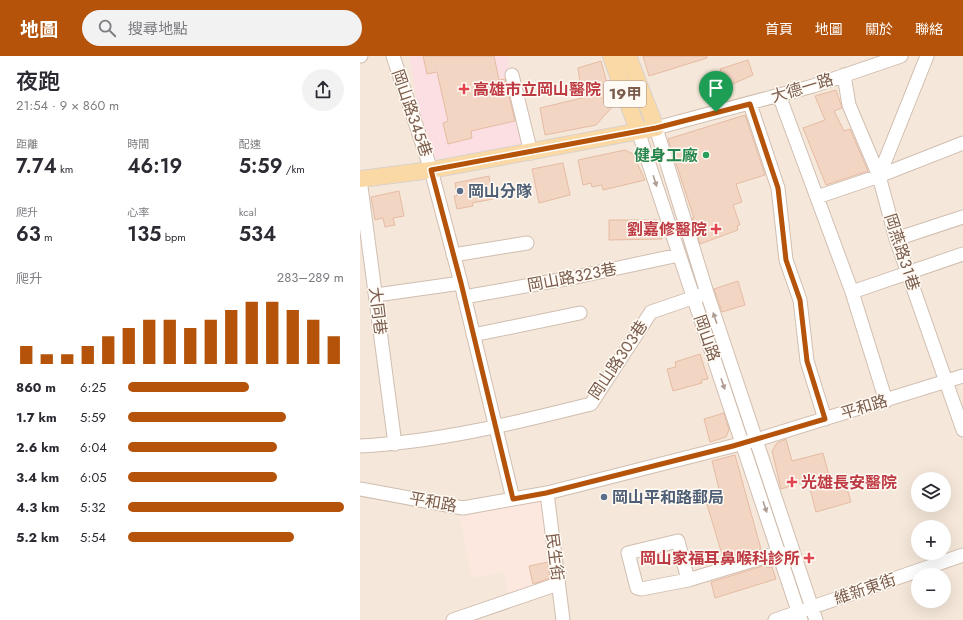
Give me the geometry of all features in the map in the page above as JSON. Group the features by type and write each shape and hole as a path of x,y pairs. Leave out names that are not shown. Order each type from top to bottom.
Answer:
{"main road":[{"name":"岡山路","path":"611,56 638,131"},
{"name":"岡山路","path":"628,56 656,128"},
{"name":"19甲","path":"360,179 431,170 530,153 656,128"}],"street":[{"name":"岡山路345巷","path":"392,56 431,170 474,335 513,499"},
{"name":"大德一路","path":"656,128 750,104 901,56"},
{"path":"879,176 927,56"},
{"name":"岡燕路31巷","path":"844,75 849,105 879,176 896,239 963,430"},
{"path":"512,76 530,153"},
{"path":"779,95 852,292 886,401"},
{"path":"750,104 778,188 786,260 800,300 807,361 825,419"},
{"name":"岡山路","path":"656,128 706,293 816,620"},
{"name":"岡山路","path":"638,131 780,552 800,616"},
{"path":"817,197 879,176 963,143"},
{"name":"大同巷","path":"360,179 395,444"},
{"path":"896,239 963,217"},
{"path":"453,255 527,243"},
{"path":"852,292 909,274 963,254"},
{"name":"岡山路323巷","path":"464,297 576,277 679,255"},
{"path":"376,295 461,283"},
{"name":"岡山路303巷","path":"360,446 395,444 496,428 591,404 651,312 694,299 706,293"},
{"path":"474,335 580,313"},
{"name":"平和路","path":"360,489 463,508 546,493 756,440 963,376"},
{"name":"民生街","path":"546,493 563,620"},
{"path":"688,580 678,541 628,553 637,588 641,589 688,580 780,552"},
{"name":"維新東街","path":"775,620 800,616 812,607 963,555"},
{"path":"453,620 558,584"}],"shaded area":[{"path":"360,56 963,56 963,620 360,620"},
{"name":"高雄市立岡山醫院","path":"410,56 507,56 525,145 436,159 430,157 419,121"},
{"path":"547,493 555,560 529,566 535,592 510,601 504,571 472,578 458,507"}],"building":[{"name":"高雄市立岡山醫院","path":"423,56 494,56 499,80 505,79 515,121 471,131 472,138 448,144 443,123 448,121 437,72 427,74"},
{"path":"643,56 707,56 707,58 649,76"},
{"path":"748,60 753,75 726,87 720,69"},
{"path":"601,61 613,106 596,125 545,135 540,108 582,98 578,68"},
{"path":"836,90 842,108 834,111 844,131 850,129 868,171 826,185 803,128 825,120 815,96"},
{"path":"745,115 765,175 736,184 742,202 733,205 740,225 737,226 738,230 700,244 692,218 694,218 668,139"},
{"path":"625,150 633,154 645,180 603,190 602,185 592,187 591,183 583,185 578,160"},
{"path":"563,163 570,195 539,203 532,169"},
{"path":"489,176 493,199 472,203 473,206 457,209 454,196 457,196 455,183"},
{"path":"399,191 404,216 393,218 395,225 385,227 383,218 375,220 371,197"},
{"path":"609,220 657,220 662,239 609,240"},
{"path":"738,281 745,305 722,312 714,289"},
{"path":"700,354 708,379 701,380 702,383 673,391 667,369 676,367 675,362"},
{"path":"724,413 729,430 726,437 710,442 704,419"},
{"name":"光雄長安醫院","path":"786,439 792,461 823,453 831,483 839,480 840,484 845,482 851,502 816,512 808,481 781,489 772,451 777,443"},
{"path":"735,455 761,549 724,561 706,501 721,497 712,461"},
{"path":"548,562 550,578 533,584 529,566"},
{"path":"766,565 767,568 772,567 776,579 715,598 711,582"}],"place":[{"name":"高雄市立岡山醫院","path":"464,89"},
{"name":"健身工廠","path":"706,155"},
{"name":"岡山分隊","path":"460,191"},
{"name":"劉嘉修醫院","path":"716,229"},
{"name":"光雄長安醫院","path":"792,482"},
{"name":"岡山平和路郵局","path":"604,497"},
{"name":"岡山家福耳鼻喉科診所","path":"809,558"}],"route":[{"path":"750,104 778,188 783,247 800,300 807,361 825,419 733,446 546,493 513,499 461,283 431,170 530,153 656,128 716,112 750,104"}]}
